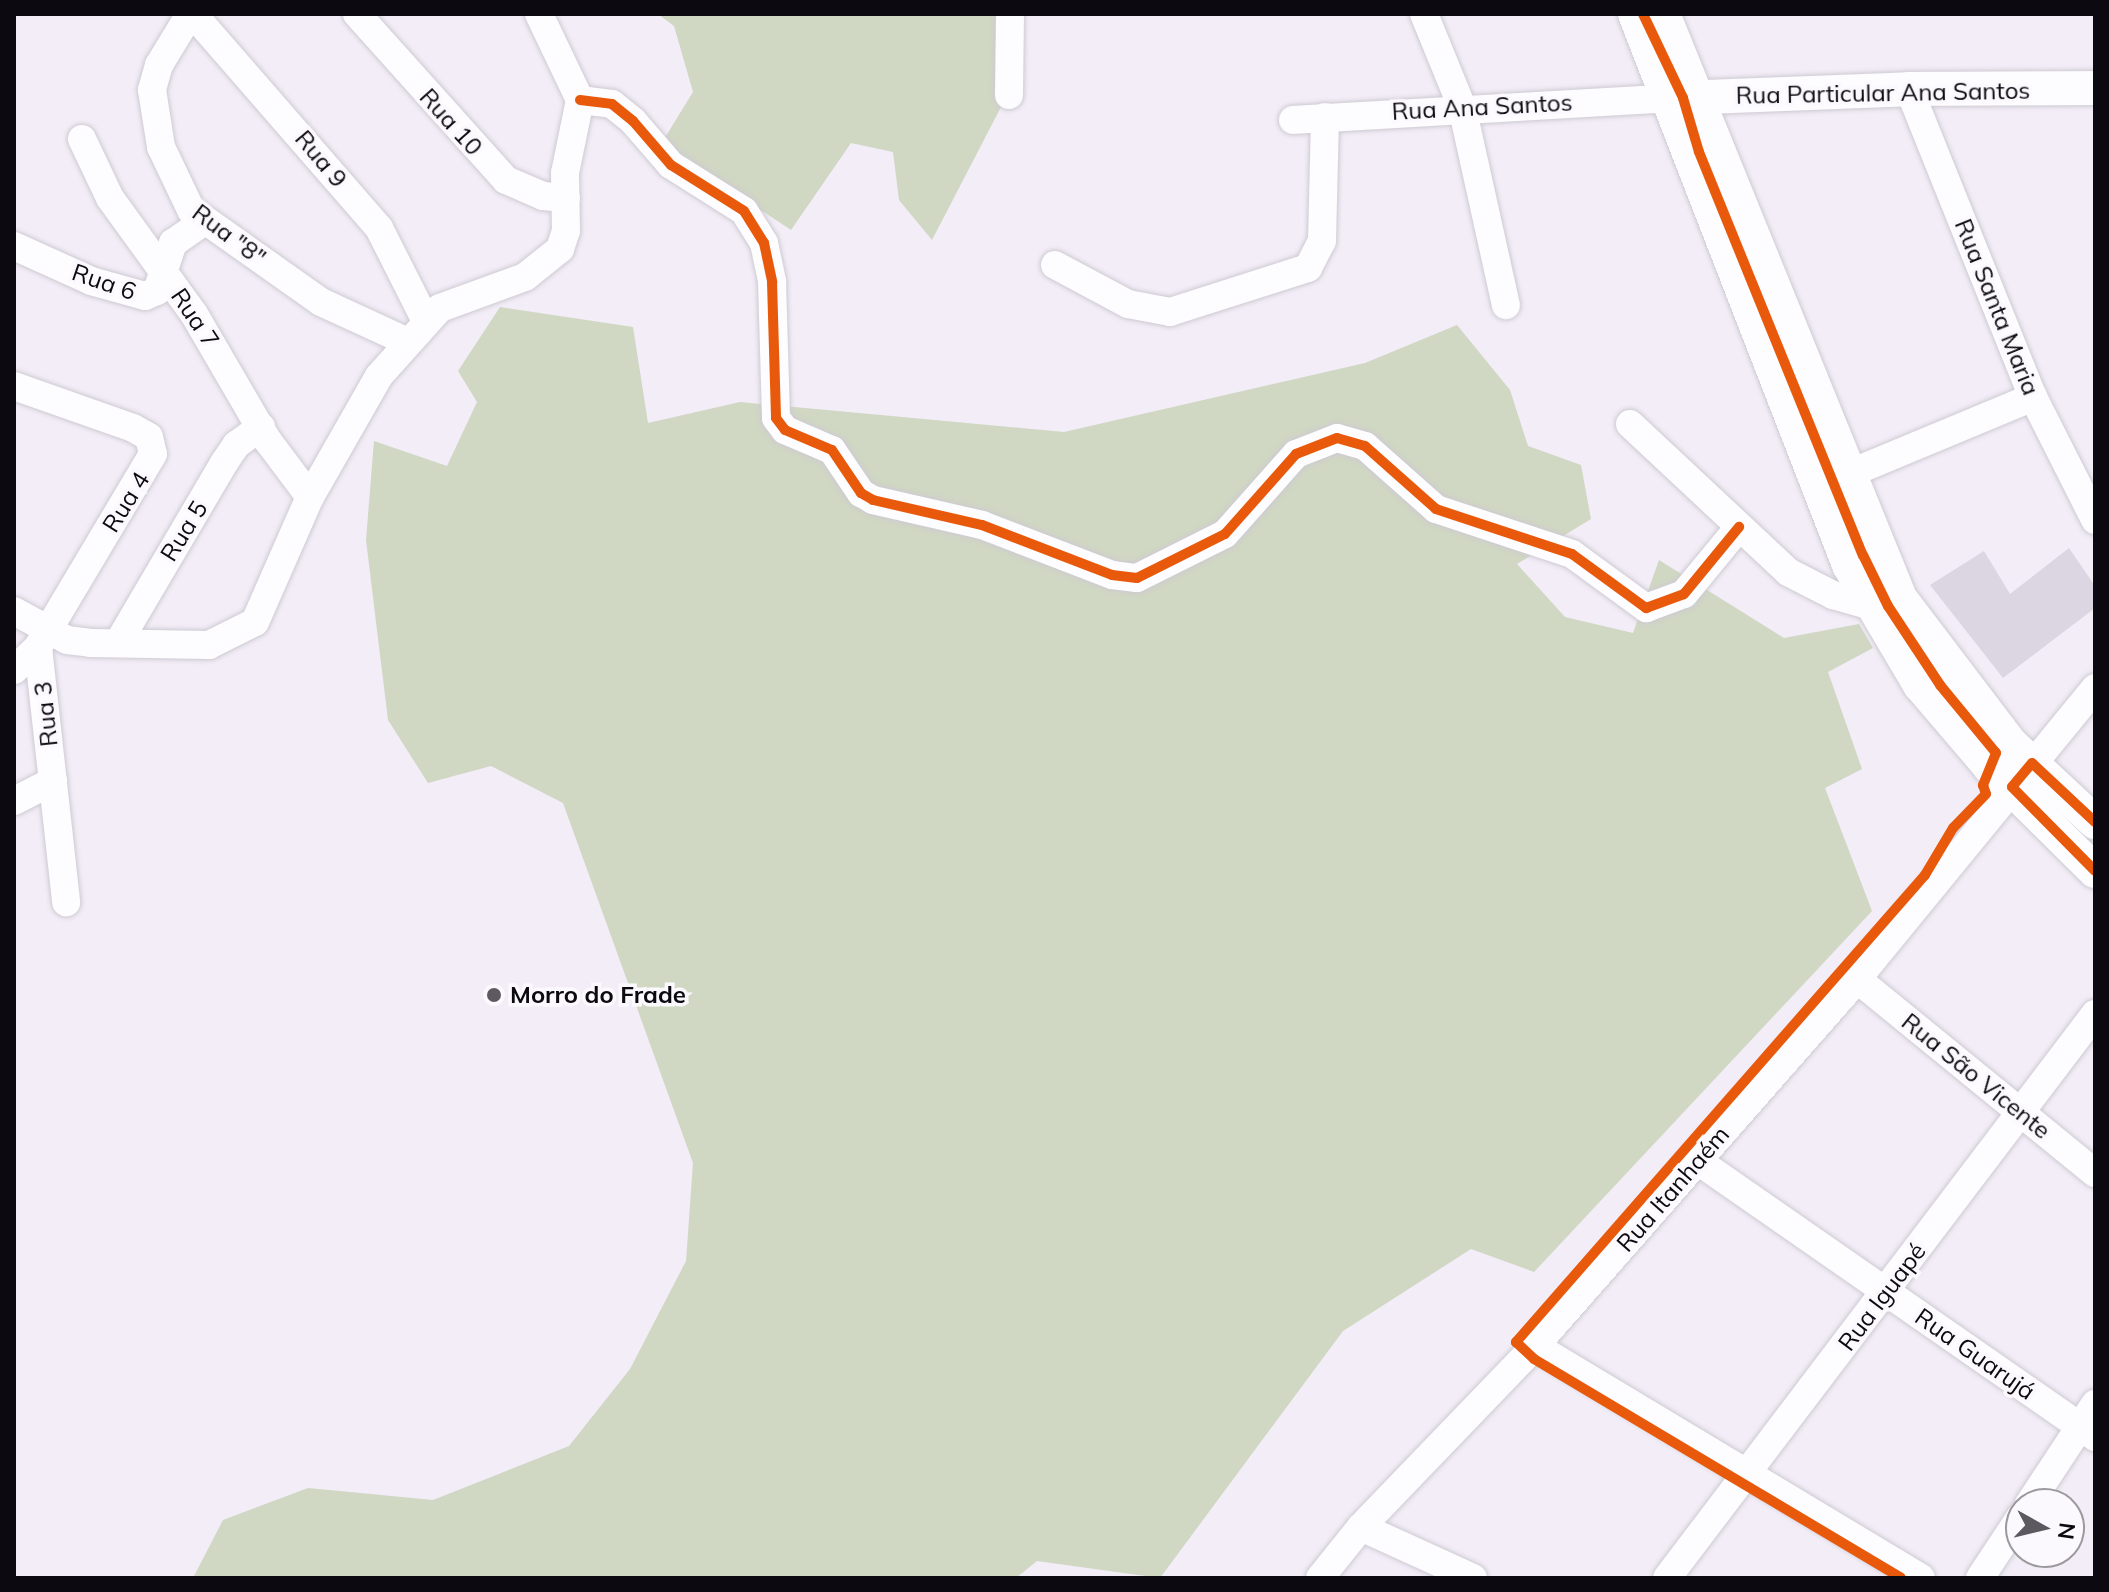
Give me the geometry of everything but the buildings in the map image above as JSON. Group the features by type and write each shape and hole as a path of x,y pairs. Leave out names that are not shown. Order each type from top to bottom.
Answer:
{"main road":[{"path":"1635,14 1684,98 1900,598 2022,775 2095,871"},
{"path":"1663,14 1684,98 1812,477 1872,606 1920,685 2022,775 2095,822"},
{"name":"Rua Particular Ana Santos","path":"1684,98 1909,89 2095,88"}],"street":[{"name":"Rua \"8\"","path":"192,14 159,65 153,115 175,182 203,222 321,302 410,340"},
{"name":"Rua 9","path":"192,14 379,228 410,340"},
{"name":"Rua 10","path":"357,14 490,165 521,188 566,198"},
{"path":"14,611 42,637 118,643 209,645 255,622 310,497 379,376 410,340 465,296 525,277 546,265 566,231 565,173 580,100 539,14"},
{"path":"1009,95 1010,14"},
{"path":"1424,14 1462,107 1506,305"},
{"name":"Rua Santa Maria","path":"1909,89 2033,397 2095,520"},
{"name":"Rua Ana Santos","path":"1293,120 1462,107 1684,98"},
{"path":"580,100 612,104 633,121 671,165 744,211 764,243 771,273 776,418 785,430 832,450 861,493 873,500 982,525 1112,575 1137,578 1225,534 1296,454 1337,438 1365,446 1436,509 1572,554 1646,608 1684,594 1739,527"},
{"path":"1055,265 1128,304 1170,312 1308,268 1322,241 1325,117"},
{"name":"Rua 7","path":"82,139 110,198 212,341 261,427 310,497"},
{"name":"Rua 6","path":"14,246 139,296 157,291 173,243 203,222"},
{"name":"Rua 4","path":"14,386 133,428 149,437 153,454 42,637 14,670"},
{"path":"1846,475 2033,397"},
{"path":"1630,424 1739,527 1808,585 1872,606"},
{"name":"Rua 5","path":"118,643 224,463 236,445 261,427"},
{"name":"Rua 3","path":"42,637 66,902"},
{"name":"Rua Itanhaém","path":"1320,1578 1361,1527 1535,1346 1698,1161 1857,979 2022,775 2085,721 2095,688"},
{"name":"Rua 3","path":"14,801 53,781"},
{"name":"Rua São Vicente","path":"1857,979 2095,1173"},
{"name":"Rua Iguapé","path":"1667,1578 2095,1014"},
{"name":"Rua Guarujá","path":"1698,1161 1887,1292 2090,1422"},
{"path":"1535,1346 1921,1578"},
{"path":"2041,1488 2090,1422"},
{"path":"1361,1527 1473,1578"},
{"path":"1980,1578 2005,1540"}],"green space":[{"path":"658,14 997,14 1001,107 932,240 899,200 893,152 851,143 791,230 661,144 693,92 674,26"},
{"path":"500,307 633,327 648,423 740,402 1064,432 1365,363 1457,325 1510,390 1528,446 1581,465 1591,519 1517,564 1565,617 1633,633 1659,560 1784,638 1859,624 1873,648 1828,672 1862,769 1825,788 1872,911 1534,1272 1471,1249 1343,1331 1160,1578 1037,1561 1016,1578 193,1578 223,1520 308,1488 433,1500 569,1446 630,1369 686,1261 693,1163 563,803 491,766 428,783 388,720 366,540 374,441 447,466 477,402 458,371"}],"cycle path":[{"path":"1643,14 1683,98 1699,152 1863,555 1888,606 1940,685 1996,753 1983,785 1986,794 1953,828 1925,875 1516,1342 1534,1359 1901,1578"},
{"path":"580,100 612,104 633,121 671,165 744,211 764,243 772,282 776,418 785,430 832,450 861,493 873,500 982,525 1112,575 1137,578 1225,534 1296,454 1337,438 1365,446 1436,509 1572,554 1646,608 1684,594 1739,527"},
{"path":"2095,822 2032,763 2012,787 2095,871"}],"place":[{"name":"Morro do Frade","path":"494,995"}]}
